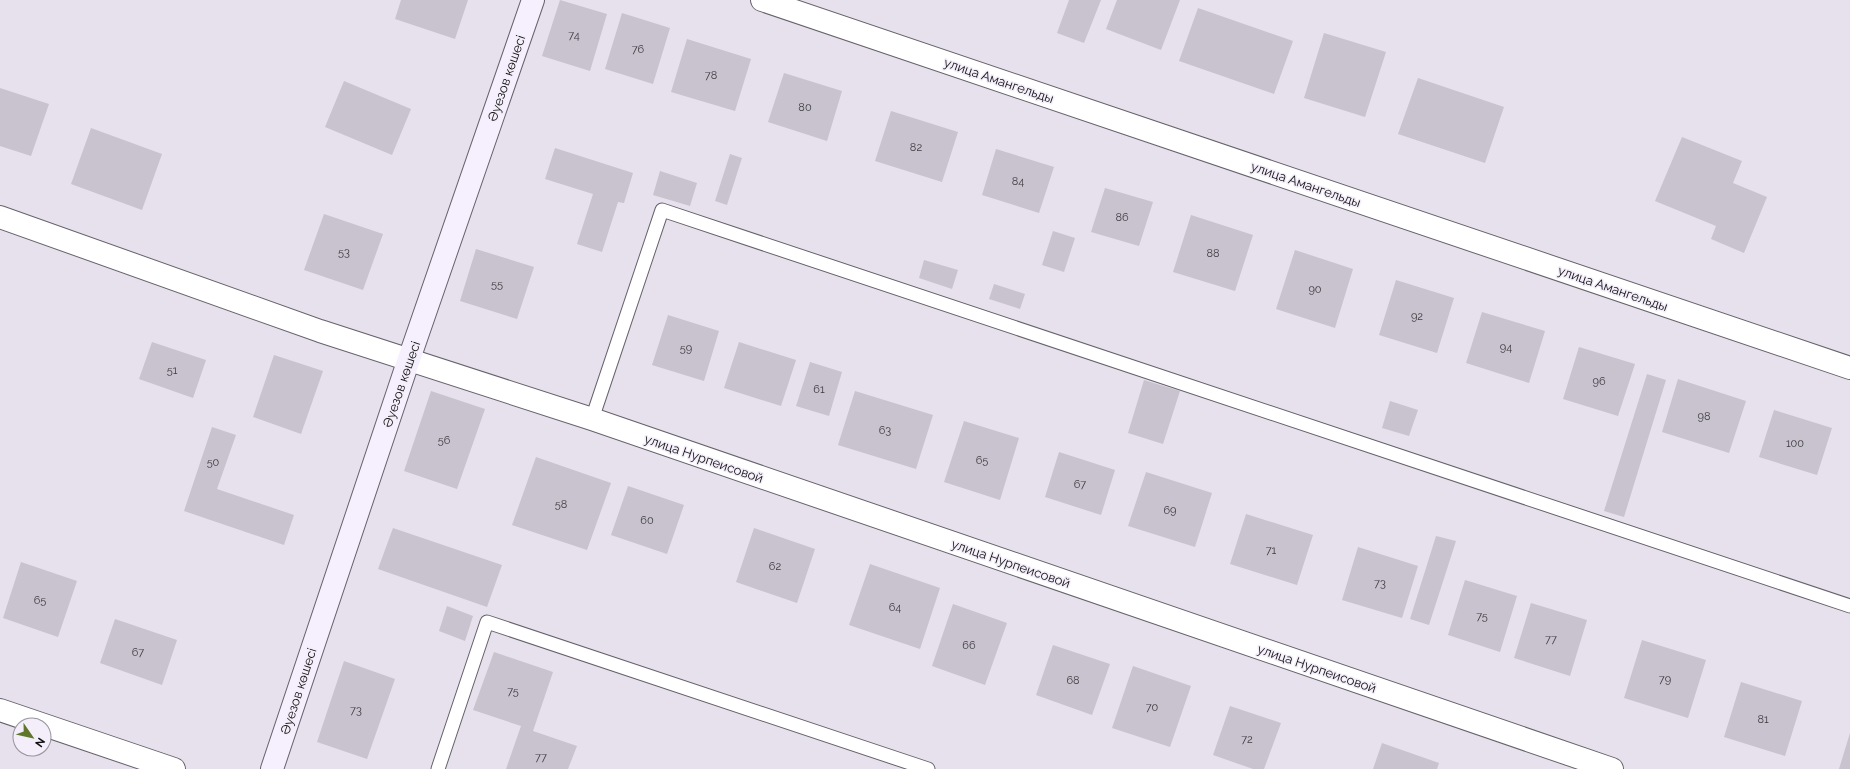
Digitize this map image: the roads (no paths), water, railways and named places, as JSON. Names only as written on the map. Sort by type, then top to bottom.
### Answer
[{"type":"main road","name":"Әуезов көшесі","points":[[272,769],[409,359],[533,0]]},
{"type":"street","name":"улица Амангельды","points":[[762,0],[1850,368]]},
{"type":"street","name":"улица Нурпеисовой","points":[[0,217],[320,331],[592,419],[1612,769]]},
{"type":"street","points":[[0,710],[174,769]]},
{"type":"lane","points":[[592,419],[662,210],[1850,606]]},
{"type":"lane","points":[[438,769],[487,622],[928,769]]}]
